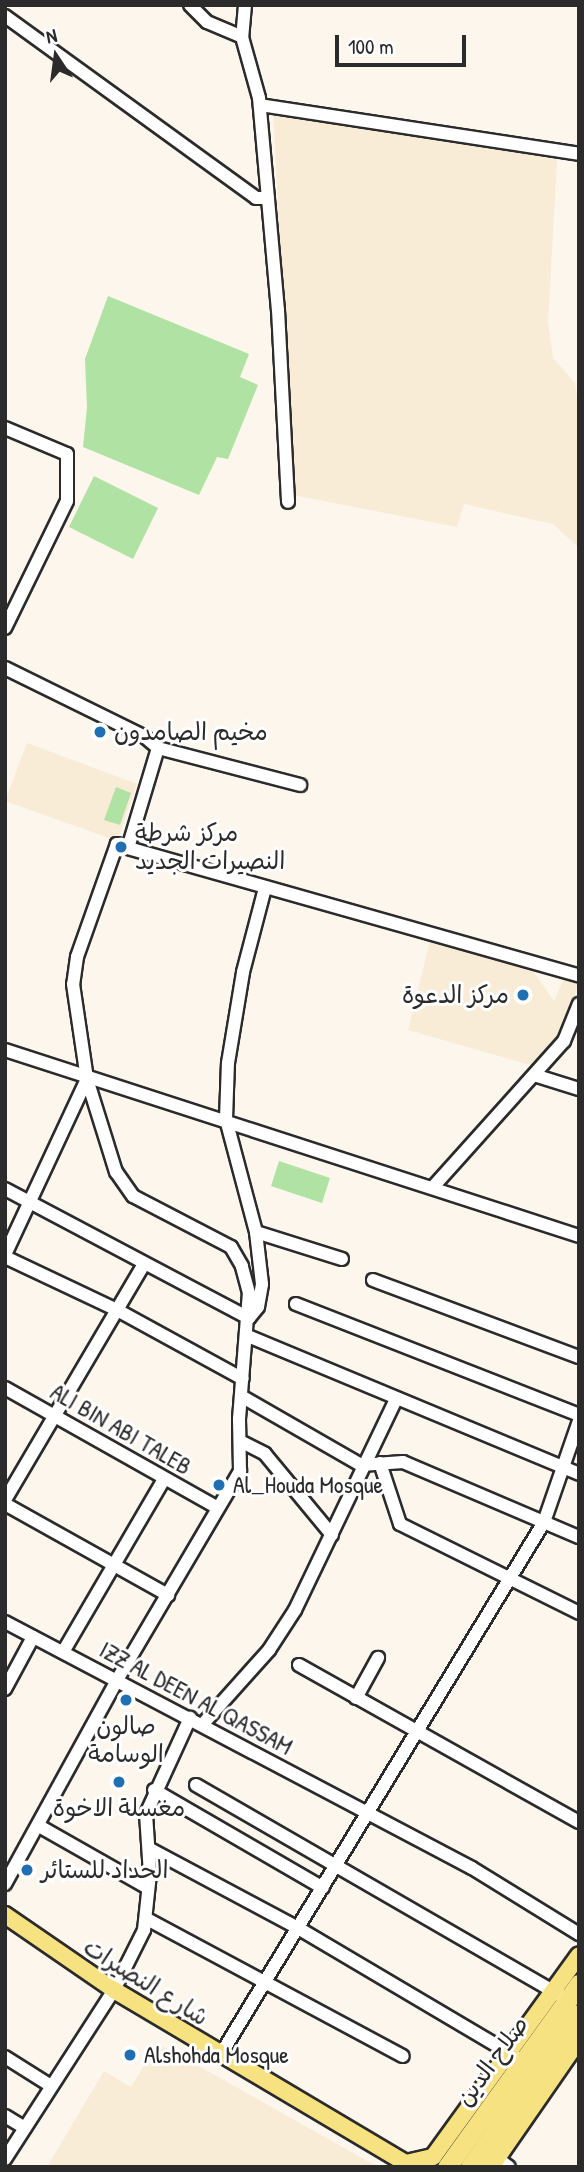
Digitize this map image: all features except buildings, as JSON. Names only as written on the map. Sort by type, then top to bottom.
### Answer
[{"type":"highway","name":"صلاح الدين","points":[[447,2167],[515,2057],[570,1997]]},
{"type":"highway","name":"صلاح الدين","points":[[470,2167],[495,2160],[570,1997]]},
{"type":"main road","name":"شارع النصيرات","points":[[5,1915],[112,1993],[221,2054],[398,2165]]},
{"type":"main road","name":"شارع النصيرات","points":[[5,1928],[398,2165]]},
{"type":"main road","points":[[570,1997],[579,1955]]},
{"type":"main road","points":[[495,2160],[579,2040]]},
{"type":"main road","points":[[398,2165],[433,2157],[515,2057]]},
{"type":"street","points":[[190,5],[207,22],[242,37]]},
{"type":"street","points":[[245,5],[242,37],[260,105],[288,502]]},
{"type":"street","points":[[5,16],[256,198],[268,198]]},
{"type":"street","points":[[260,105],[579,154]]},
{"type":"street","points":[[5,428],[67,454],[67,501],[5,628]]},
{"type":"street","points":[[5,668],[145,737],[158,748],[300,785]]},
{"type":"street","points":[[128,848],[158,748]]},
{"type":"street","points":[[5,1884],[117,1680],[216,1507],[224,1501],[240,1471],[241,1396],[249,1318],[246,1280],[231,1247],[132,1196],[116,1172],[87,1079],[73,984],[78,957],[117,844],[579,976]]},
{"type":"street","points":[[249,1318],[258,1307],[262,1284],[256,1232],[226,1119],[228,1063],[243,972],[265,888]]},
{"type":"street","points":[[433,1186],[575,1032],[579,1004]]},
{"type":"street","points":[[5,1050],[87,1079],[226,1119],[433,1186],[579,1236]]},
{"type":"street","points":[[534,1075],[579,1089]]},
{"type":"street","points":[[87,1079],[5,1256],[119,1311],[243,1379]]},
{"type":"street","points":[[5,1189],[249,1318]]},
{"type":"street","points":[[256,1232],[342,1259]]},
{"type":"street","points":[[144,1264],[119,1311],[5,1502],[168,1595]]},
{"type":"street","points":[[373,1280],[579,1357]]},
{"type":"street","points":[[296,1304],[579,1415]]},
{"type":"street","points":[[248,1336],[579,1474]]},
{"type":"street","name":"ALI BIN ABI TALEB","points":[[5,1388],[57,1414],[216,1507]]},
{"type":"street","points":[[241,1396],[361,1465],[403,1462],[579,1537]]},
{"type":"street","points":[[202,1725],[269,1650],[309,1586],[361,1465],[396,1399]]},
{"type":"street","points":[[221,2054],[544,1522],[565,1468],[579,1421]]},
{"type":"street","points":[[240,1441],[265,1454],[289,1478],[332,1535]]},
{"type":"street","points":[[380,1463],[400,1524],[579,1613]]},
{"type":"street","points":[[63,1652],[164,1479]]},
{"type":"street","name":"IZZ AL DEEN AL QASSAM","points":[[5,1622],[472,1868],[579,1934]]},
{"type":"street","points":[[5,1689],[33,1637]]},
{"type":"street","points":[[356,1698],[378,1658]]},
{"type":"street","points":[[299,1665],[579,1822]]},
{"type":"street","points":[[5,2159],[112,1993],[147,1919],[150,1849],[146,1814],[154,1790],[190,1718]]},
{"type":"street","points":[[196,1785],[570,1997]]},
{"type":"street","points":[[154,1790],[323,1888]]},
{"type":"street","points":[[39,1826],[148,1888]]},
{"type":"street","points":[[150,1849],[298,1928],[515,2057]]},
{"type":"street","points":[[147,1919],[403,2056]]},
{"type":"street","points":[[5,2057],[51,2086]]},
{"type":"street","points":[[5,2116],[25,2128]]},
{"type":"shaded area","points":[[273,108],[557,160],[548,322],[553,358],[575,383],[579,410],[579,548],[553,524],[464,504],[457,527],[293,495]]},
{"type":"shaded area","points":[[27,743],[137,784],[117,841],[5,801]]},
{"type":"shaded area","points":[[430,941],[530,967],[554,1001],[566,974],[579,977],[568,1027],[537,1067],[408,1030]]},
{"type":"shaded area","points":[[157,2044],[378,2167],[47,2167],[104,2071],[131,2087]]},
{"type":"green space","points":[[108,296],[249,354],[240,377],[258,385],[228,459],[217,457],[199,495],[83,447],[87,407],[85,359]]},
{"type":"green space","points":[[94,476],[158,508],[133,559],[69,527]]},
{"type":"green space","points":[[116,787],[131,793],[120,825],[104,820]]},
{"type":"green space","points":[[279,1161],[330,1178],[322,1203],[271,1186]]},
{"type":"place","name":"مخيم الصامدون","points":[[100,732]]},
{"type":"place","name":"مركز شرطة النصيرات الجديد","points":[[121,847]]},
{"type":"place","name":"مركز الدعوة","points":[[523,995]]},
{"type":"place","name":"Al_Houda Mosque","points":[[219,1485]]},
{"type":"place","name":"صالون الوسامة","points":[[126,1700]]},
{"type":"place","name":"مغسلة الاخوة","points":[[119,1782]]},
{"type":"place","name":"الحداد للستائر","points":[[27,1870]]},
{"type":"place","name":"Alshohda Mosque","points":[[130,2055]]}]
